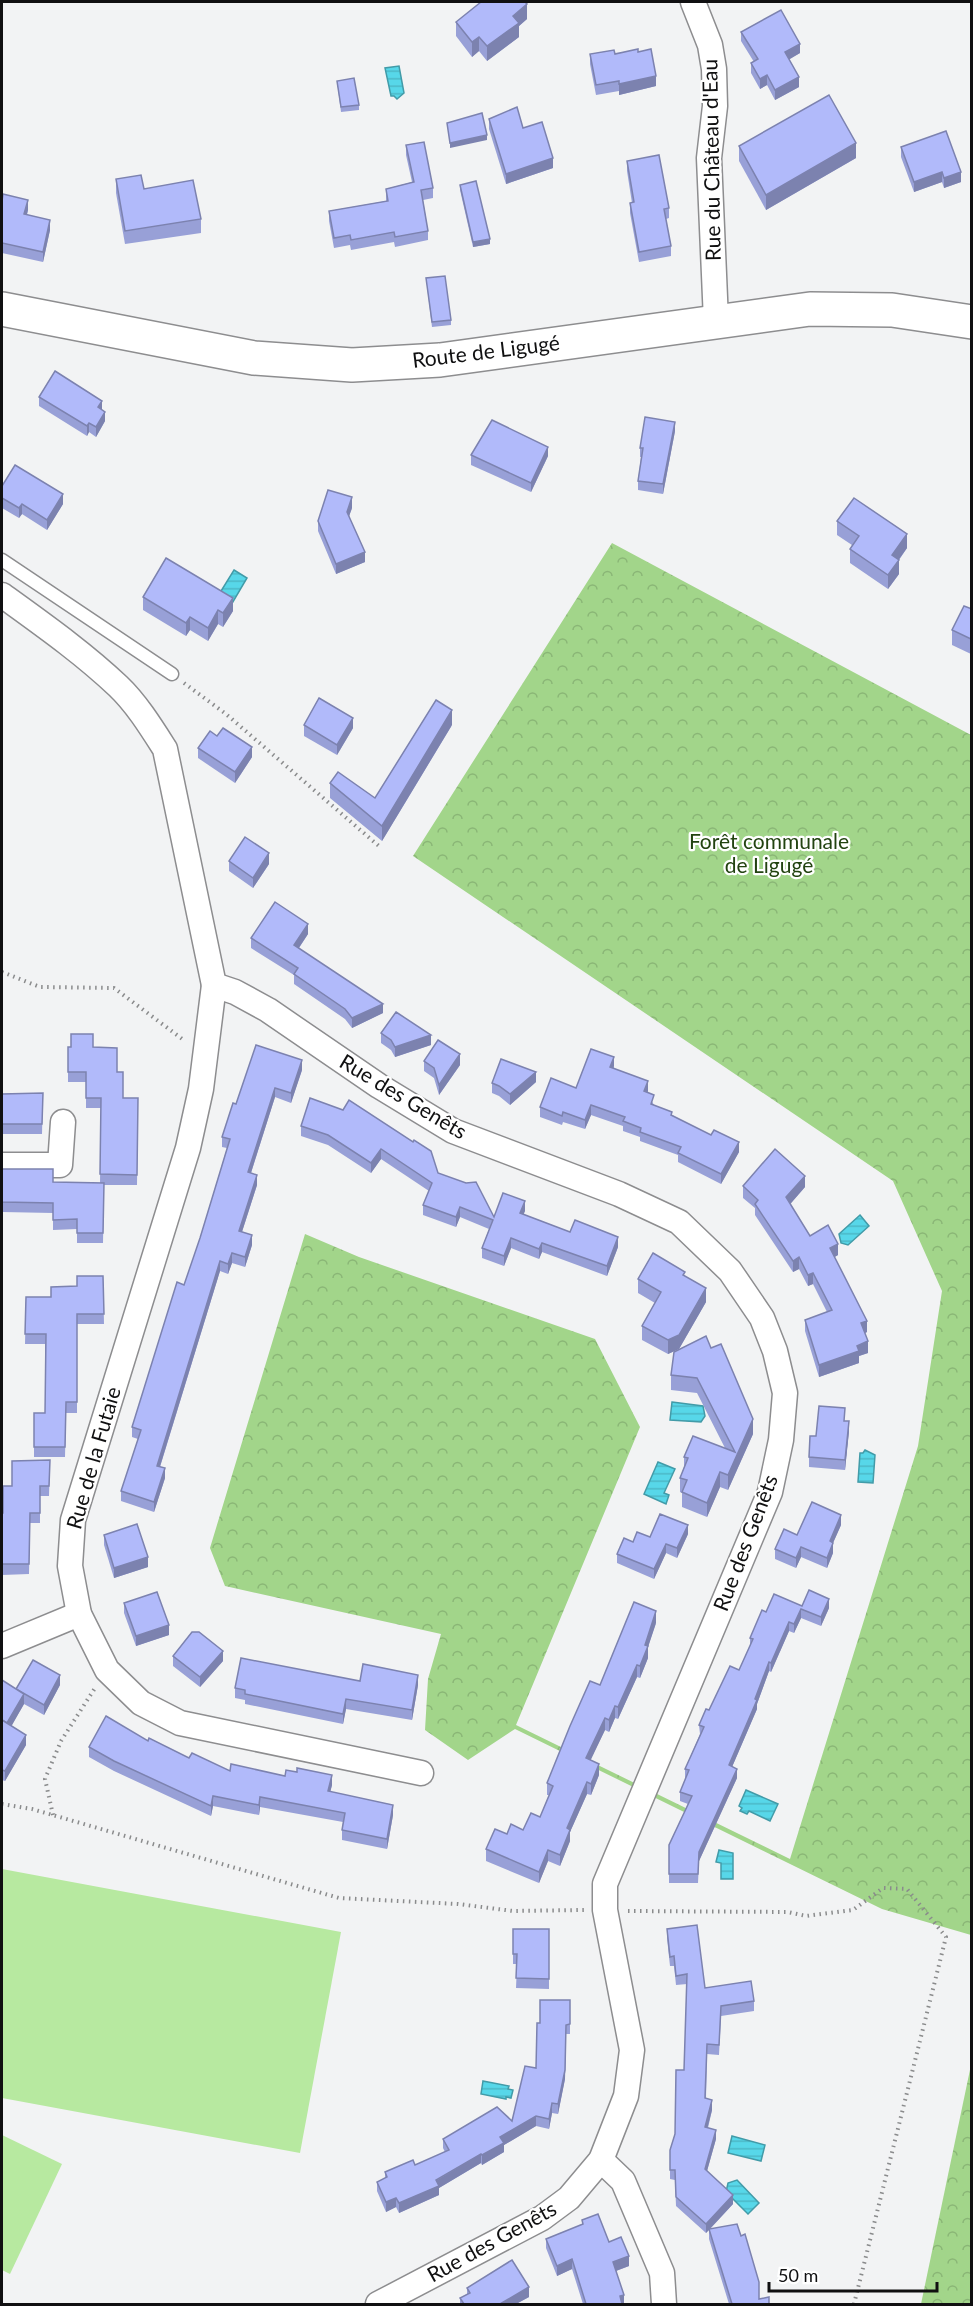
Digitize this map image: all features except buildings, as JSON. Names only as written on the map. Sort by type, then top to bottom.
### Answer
[{"type":"street","name":"Rue du Château d'Eau","points":[[693,2],[710,45],[714,69],[715,106],[709,158],[716,321]]},
{"type":"street","name":"Route de Ligugé","points":[[2,309],[254,358],[352,365],[440,360],[810,309],[892,310],[972,322]]},
{"type":"street","points":[[2,595],[62,638],[120,687],[165,749],[214,986]]},
{"type":"street","name":"Rue de la Futaie","points":[[214,986],[201,1089],[188,1148],[73,1520],[70,1566],[79,1614],[107,1670],[141,1703],[180,1722],[421,1773]]},
{"type":"street","name":"Rue des Genêts","points":[[214,986],[235,992],[268,1010],[379,1086],[453,1131],[619,1194],[678,1222],[730,1271],[762,1318],[775,1351],[785,1393],[781,1440],[770,1492],[605,1884],[605,1910],[632,2049],[626,2096],[601,2160],[569,2198],[542,2218],[413,2296],[378,2304]]},
{"type":"street","points":[[2,1165],[60,1165],[63,1122]]},
{"type":"street","points":[[2,1646],[79,1614]]},
{"type":"street","points":[[601,2160],[623,2181],[662,2273],[664,2304]]},
{"type":"lane","points":[[2,560],[172,674]]},
{"type":"path","points":[[172,674],[226,714],[380,847]]},
{"type":"path","points":[[2,972],[40,987],[114,988],[205,1056]]},
{"type":"path","points":[[53,1815],[45,1779],[61,1742],[107,1670]]},
{"type":"green space","name":"Forêt communale de Ligugé","points":[[612,543],[971,735],[971,1935],[882,1909],[515,1729],[468,1760],[425,1730],[428,1679],[441,1634],[225,1586],[210,1548],[305,1234],[359,1257],[595,1339],[640,1427],[516,1725],[790,1859],[918,1446],[942,1291],[893,1181],[413,856]]},
{"type":"green space","points":[[2,1869],[341,1932],[300,2153],[2,2098]]},
{"type":"green space","points":[[971,2065],[971,2304],[921,2304]]},
{"type":"green space","points":[[2,2135],[62,2164],[10,2274],[2,2270]]},
{"type":"water","points":[[399,66],[404,93],[397,99],[391,96],[385,68]]},
{"type":"water","points":[[234,570],[247,578],[227,612],[213,604]]},
{"type":"water","points":[[860,1215],[869,1226],[848,1245],[841,1243],[839,1234]]},
{"type":"water","points":[[672,1402],[703,1406],[705,1416],[701,1422],[670,1420]]},
{"type":"water","points":[[865,1450],[875,1455],[873,1483],[858,1482],[860,1453]]},
{"type":"water","points":[[658,1462],[675,1469],[664,1493],[669,1495],[666,1504],[644,1494]]},
{"type":"water","points":[[746,1790],[778,1804],[770,1821],[749,1811],[747,1814],[740,1811],[742,1808],[739,1806]]},
{"type":"water","points":[[719,1850],[733,1853],[733,1879],[721,1879],[721,1863],[716,1862]]},
{"type":"water","points":[[483,2081],[509,2086],[508,2089],[513,2090],[511,2098],[481,2094]]},
{"type":"water","points":[[732,2136],[765,2145],[761,2161],[728,2153]]},
{"type":"water","points":[[737,2180],[759,2203],[748,2214],[726,2192],[728,2183]]}]
